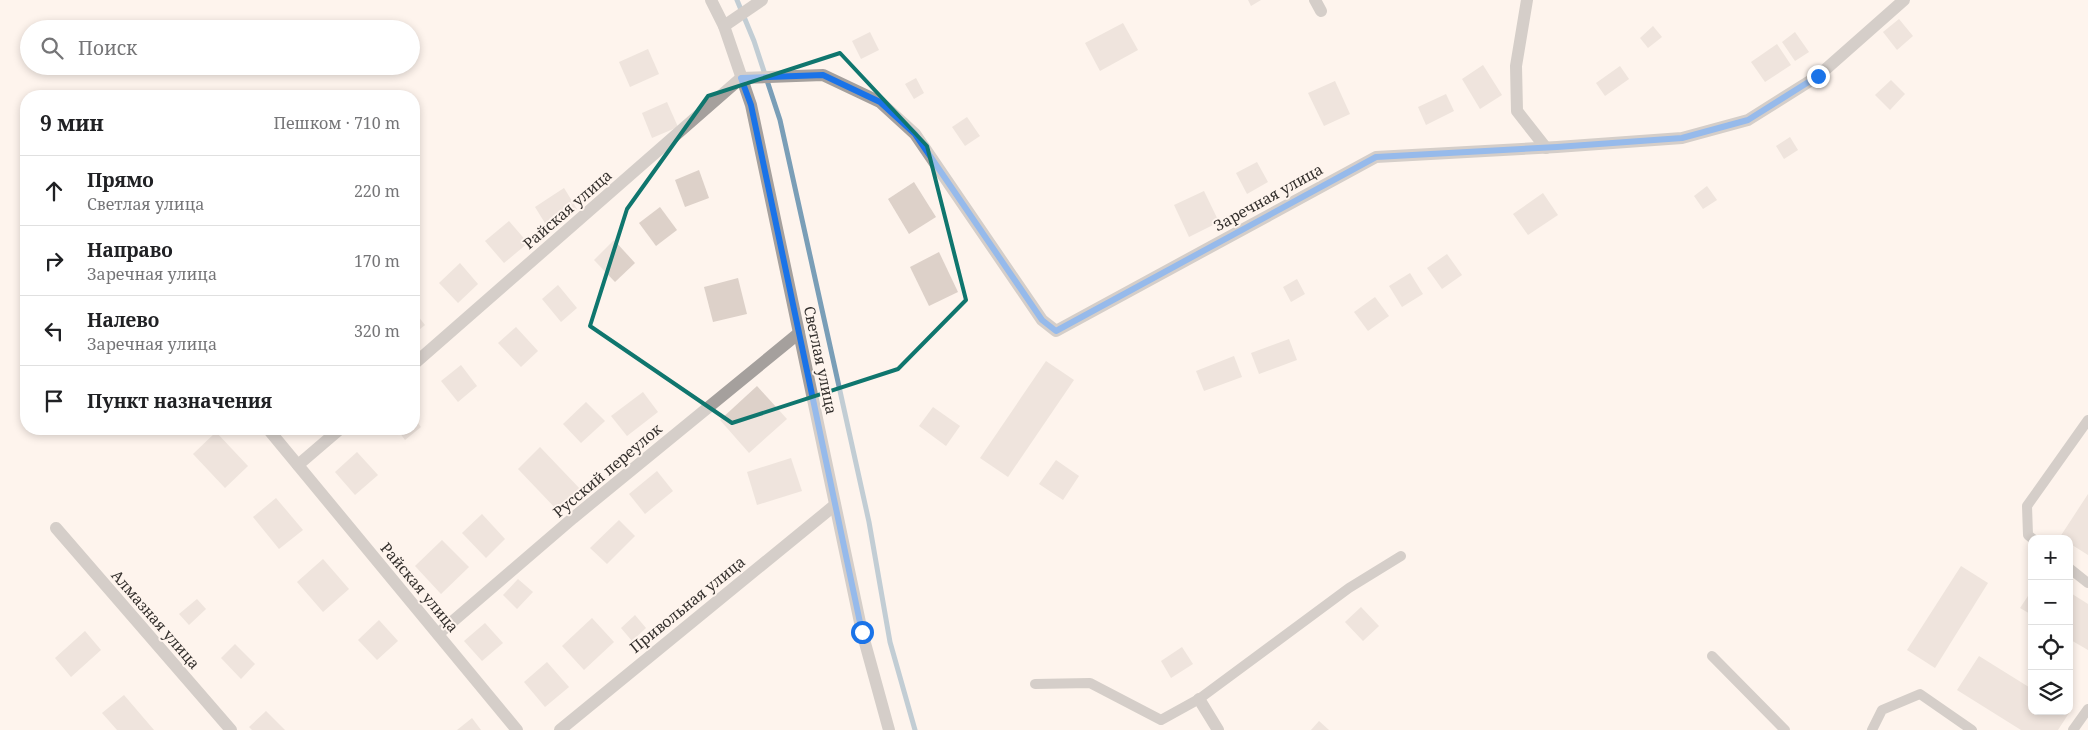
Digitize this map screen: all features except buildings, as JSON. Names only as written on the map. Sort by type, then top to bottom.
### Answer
[{"type":"street","name":"Светлая улица","points":[[712,0],[724,26],[751,105],[862,632],[889,730]]},
{"type":"street","points":[[724,26],[762,0]]},
{"type":"street","points":[[1527,0],[1516,66],[1517,111],[1546,148]]},
{"type":"street","name":"Заречная улица","points":[[741,78],[823,75],[880,102],[915,134],[1042,320],[1056,331],[1376,157],[1546,148],[1682,138],[1748,120],[1818,76],[1904,0]]},
{"type":"street","name":"Райская улица","points":[[420,359],[741,78]]},
{"type":"street","name":"Русский переулок","points":[[438,634],[573,518],[799,333]]},
{"type":"street","name":"Райская улица","points":[[273,435],[517,730]]},
{"type":"street","points":[[298,465],[333,435]]},
{"type":"street","name":"Привольная улица","points":[[560,730],[836,505]]},
{"type":"street","name":"Алмазная улица","points":[[56,528],[231,730]]},
{"type":"street","points":[[1199,699],[1218,730]]},
{"type":"lane","points":[[2028,535],[2027,506],[2088,420]]},
{"type":"lane","points":[[1035,684],[1090,683],[1161,720],[1199,699],[1349,588],[1401,556]]},
{"type":"lane","points":[[2073,571],[2088,583]]},
{"type":"lane","points":[[1712,656],[1785,730]]},
{"type":"lane","points":[[1872,730],[1882,710],[1920,694],[1972,730]]},
{"type":"lane","points":[[2073,730],[2088,709]]},
{"type":"highlighted area","points":[[840,53],[927,146],[966,300],[898,369],[732,423],[590,326],[627,209],[708,96]]},
{"type":"waterway","points":[[737,0],[754,41],[780,120],[869,522],[890,642],[915,730]]},
{"type":"route","points":[[862,632],[751,105],[741,78],[823,75],[880,102],[915,134],[1042,320],[1056,331],[1376,157],[1682,138],[1748,120],[1818,76]]}]
